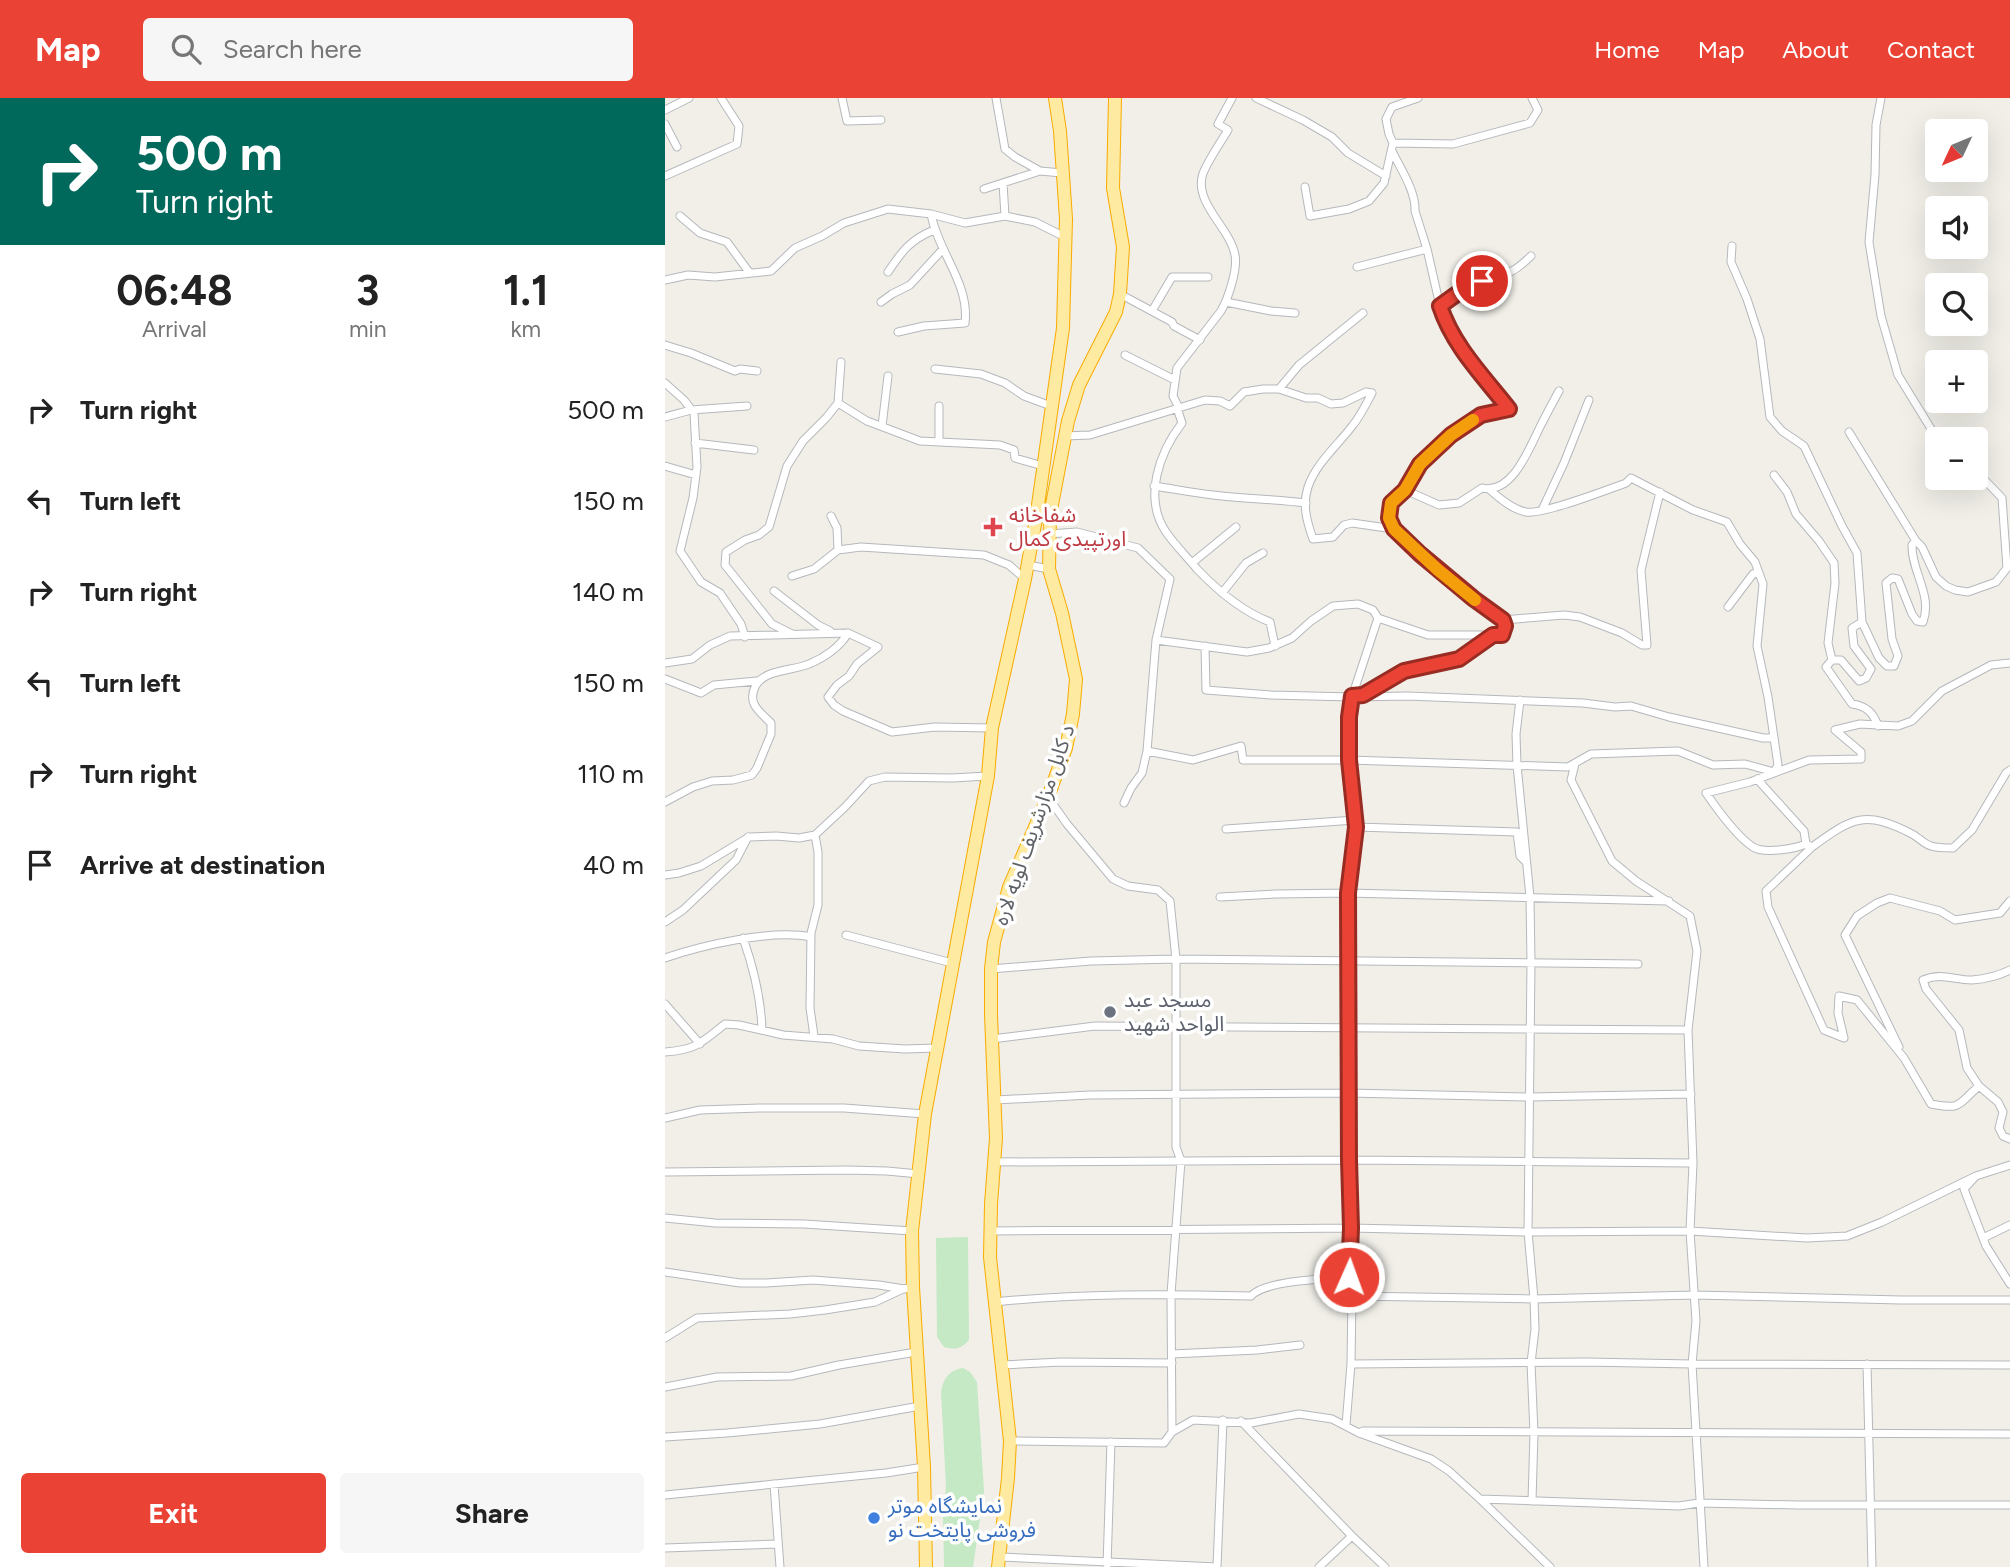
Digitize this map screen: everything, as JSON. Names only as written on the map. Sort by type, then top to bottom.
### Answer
[{"type":"highway","name":"د کابل مزارشریف لویه لاره","points":[[926,1567],[924,1467],[916,1352],[908,1288],[912,1231],[925,1114],[988,776],[992,728],[1028,565],[1063,328],[1066,237],[1060,131],[1055,98]]},
{"type":"highway","name":"د کابل مزارشریف لویه لاره","points":[[999,1562],[1010,1441],[990,1257],[996,1100],[991,969],[994,942],[1009,887],[1048,797],[1066,748],[1073,714],[1076,679],[1062,613],[1049,569],[1050,515],[1065,436],[1079,385],[1116,312],[1120,294],[1123,247],[1113,188],[1115,98]]},
{"type":"street","points":[[665,110],[689,98]]},
{"type":"street","points":[[665,176],[737,144],[739,125],[721,98]]},
{"type":"street","points":[[842,98],[847,121],[881,120]]},
{"type":"street","points":[[996,98],[1005,149],[1040,171]]},
{"type":"street","points":[[1232,98],[1218,124],[1228,130],[1202,177],[1204,201],[1226,232],[1236,257],[1226,302],[1177,368],[1173,396],[1182,423],[1170,438],[1160,466],[1154,486],[1155,506],[1166,532],[1192,563],[1222,593],[1257,617],[1270,622],[1275,646]]},
{"type":"street","points":[[1256,98],[1332,137],[1348,153],[1385,176]]},
{"type":"street","points":[[1156,640],[1247,652],[1275,646],[1292,638],[1333,606],[1358,604],[1373,610],[1378,618],[1428,635],[1502,635],[1505,626],[1503,620],[1438,570],[1394,529],[1389,518],[1391,503],[1405,490],[1420,464],[1451,435],[1481,415],[1509,409],[1496,396],[1447,327],[1415,205],[1389,134],[1387,118],[1392,107],[1419,98]]},
{"type":"street","points":[[1393,147],[1453,144],[1530,123],[1538,110],[1532,98]]},
{"type":"street","points":[[1881,98],[1876,125],[1869,242],[1881,316],[1898,375],[1930,427]]},
{"type":"street","points":[[665,124],[677,147]]},
{"type":"street","points":[[1304,187],[1310,216],[1349,209],[1369,201],[1384,183],[1393,147]]},
{"type":"street","points":[[984,189],[1040,171],[1062,173]]},
{"type":"street","points":[[1003,183],[1005,216]]},
{"type":"street","points":[[665,280],[688,275],[715,277],[771,271],[795,248],[843,223],[888,209],[931,214],[965,223],[1005,216],[1035,222],[1066,237]]},
{"type":"street","points":[[898,332],[924,326],[965,323],[965,298],[934,230],[931,214]]},
{"type":"street","points":[[680,216],[701,233],[727,242],[749,272]]},
{"type":"street","points":[[888,272],[904,248],[918,236],[934,230]]},
{"type":"street","points":[[1732,246],[1731,262],[1760,339],[1770,416],[1782,431],[1804,446],[1857,553],[1863,622],[1879,658],[1887,666],[1894,666],[1898,656],[1892,639],[1886,583],[1892,578],[1898,579],[1917,621],[1923,622],[1926,613],[1923,588],[1912,553],[1912,544],[1916,541]]},
{"type":"street","points":[[881,302],[910,285],[943,249]]},
{"type":"street","points":[[1357,267],[1427,249]]},
{"type":"street","points":[[1440,306],[1465,288],[1519,268],[1531,256]]},
{"type":"street","points":[[1152,311],[1172,277],[1209,277]]},
{"type":"street","points":[[1120,294],[1173,322],[1174,326],[1200,340]]},
{"type":"street","points":[[1226,302],[1295,313]]},
{"type":"street","points":[[1279,389],[1299,365],[1363,313]]},
{"type":"street","points":[[665,345],[734,371],[757,371]]},
{"type":"street","points":[[1125,355],[1175,380]]},
{"type":"street","points":[[793,634],[772,624],[725,565],[726,552],[769,527],[787,466],[803,441],[838,403],[841,362]]},
{"type":"street","points":[[935,369],[981,374],[1051,407]]},
{"type":"street","points":[[882,426],[888,376]]},
{"type":"street","points":[[665,383],[694,413],[696,475],[680,551],[701,582],[720,593],[741,624],[745,637]]},
{"type":"street","points":[[1065,436],[1090,435],[1205,400],[1220,401],[1230,406],[1244,392],[1263,389],[1279,389],[1306,398],[1318,398],[1331,404],[1343,403],[1366,392],[1372,393],[1363,412],[1318,467],[1308,486],[1305,503],[1307,521],[1313,540],[1333,537],[1344,526],[1352,523],[1394,529]]},
{"type":"street","points":[[1489,489],[1507,482],[1521,466],[1559,391]]},
{"type":"street","points":[[1542,510],[1565,463],[1590,400]]},
{"type":"street","points":[[838,403],[867,421],[920,441],[1000,445],[1014,450],[1015,457],[1043,466]]},
{"type":"street","points":[[665,417],[691,410],[747,406]]},
{"type":"street","points":[[939,406],[939,442]]},
{"type":"street","points":[[1849,432],[1922,547],[1936,577],[1946,586],[1968,592],[1996,582],[2007,568],[2002,498],[1988,483]]},
{"type":"street","points":[[695,443],[754,450]]},
{"type":"street","points":[[665,466],[696,475]]},
{"type":"street","points":[[1774,475],[1787,492],[1796,514],[1834,563],[1835,583],[1828,643],[1832,660]]},
{"type":"street","points":[[1405,490],[1439,505],[1459,503],[1482,488],[1489,489],[1515,508],[1529,513],[1626,483],[1631,478],[1693,510],[1727,522],[1755,562],[1763,584],[1757,646],[1778,765],[1774,772]]},
{"type":"street","points":[[1154,486],[1212,495],[1305,503]]},
{"type":"street","points":[[1503,620],[1564,615],[1580,617],[1647,645],[1640,570],[1660,492]]},
{"type":"street","points":[[831,516],[837,528],[838,550]]},
{"type":"street","points":[[1192,563],[1236,527]]},
{"type":"street","points":[[1049,534],[1077,532],[1138,548],[1170,579],[1156,640],[1147,751],[1142,773],[1124,803]]},
{"type":"street","points":[[792,576],[814,569],[838,550],[862,547],[984,555],[1009,565],[1025,579]]},
{"type":"street","points":[[1222,593],[1246,563],[1263,553]]},
{"type":"street","points":[[1028,565],[1049,569]]},
{"type":"street","points":[[1728,607],[1753,574],[1758,573]]},
{"type":"street","points":[[774,591],[818,625],[834,633]]},
{"type":"street","points":[[1346,1425],[1352,1364],[1352,1296],[1349,1277],[1351,1228],[1348,893],[1356,823],[1349,760],[1349,717],[1352,696],[1378,618]]},
{"type":"street","points":[[1863,622],[1852,628],[1854,646],[1871,669],[1866,678],[1859,681],[1841,660],[1832,660],[1826,667],[1852,704],[1864,706],[1875,717],[1878,726]]},
{"type":"street","points":[[665,663],[692,659],[710,645],[730,636],[848,633],[878,647],[837,685],[828,697],[834,705],[892,732],[935,727],[992,728]]},
{"type":"street","points":[[665,679],[701,692],[714,685],[757,681],[773,673],[809,664],[827,654],[848,633]]},
{"type":"street","points":[[1363,695],[1404,671],[1459,659],[1493,635]]},
{"type":"street","points":[[1205,646],[1206,690],[1631,706],[1709,726],[1774,738]]},
{"type":"street","points":[[1809,846],[1782,851],[1755,849],[1729,824],[1706,793],[1757,779],[1809,760],[1861,760],[1861,752],[1835,730],[1860,724],[1898,726],[1912,721],[1942,691],[1991,665],[2010,663]]},
{"type":"street","points":[[665,802],[693,787],[712,781],[733,780],[752,775],[771,734],[771,723],[753,705],[751,695],[757,681]]},
{"type":"street","points":[[1520,700],[1516,734],[1517,765],[1529,897],[1531,963],[1528,1232],[1535,1329],[1531,1363],[1534,1433],[1532,1502]]},
{"type":"street","points":[[1147,751],[1193,760],[1241,746],[1243,760],[1349,760],[1568,767],[1591,754],[1678,751],[1713,765],[1745,764],[1774,772]]},
{"type":"street","points":[[1575,764],[1571,780],[1612,861],[1636,881],[1690,916],[1694,931],[1697,951],[1688,1030],[1693,1163],[1690,1231],[1696,1321],[1692,1364],[1703,1567]]},
{"type":"street","points":[[1904,1058],[1857,1000],[1839,996],[1837,1013],[1844,1038],[1824,1030],[1768,907],[1766,891],[1809,846],[1855,821],[1870,818],[1895,825],[1931,846],[1953,848],[1972,830],[2010,770]]},
{"type":"street","points":[[665,875],[701,866],[749,836],[799,838],[814,835],[869,781],[885,777],[988,776]]},
{"type":"street","points":[[1757,779],[1804,831],[1809,846]]},
{"type":"street","points":[[1048,797],[1113,879],[1128,886],[1158,890],[1170,901],[1176,959],[1176,1147],[1181,1161],[1171,1294],[1172,1432]]},
{"type":"street","points":[[1226,829],[1356,823],[1517,832],[1520,856],[1526,861]]},
{"type":"street","points":[[814,835],[818,852],[818,905],[811,937],[810,1008],[814,1036]]},
{"type":"street","points":[[665,922],[690,904],[736,860],[749,836]]},
{"type":"street","points":[[1220,897],[1348,893],[1669,901]]},
{"type":"street","points":[[1979,1086],[1960,1106],[1931,1104],[1904,1058],[1845,935],[1857,916],[1890,898],[1940,911],[1955,920],[2000,914],[2010,901]]},
{"type":"street","points":[[665,958],[744,938],[787,935],[811,937]]},
{"type":"street","points":[[846,935],[952,963]]},
{"type":"street","points":[[744,938],[755,972],[762,1030]]},
{"type":"street","points":[[991,969],[1091,961],[1176,959],[1638,964]]},
{"type":"street","points":[[2010,970],[1997,976],[1971,980],[1934,975],[1923,979],[1933,998],[1959,1030],[1967,1068],[1979,1086],[1998,1102],[2003,1112],[1999,1128],[2003,1136],[2010,1139]]},
{"type":"street","points":[[665,1004],[700,1044]]},
{"type":"street","points":[[665,1052],[694,1048],[725,1024],[783,1035],[834,1039],[859,1046],[937,1048]]},
{"type":"street","points":[[992,1039],[1095,1026],[1688,1030]]},
{"type":"street","points":[[996,1100],[1177,1094],[1349,1093],[1529,1097],[1691,1094]]},
{"type":"street","points":[[665,1118],[699,1110],[760,1108],[844,1108],[925,1114]]},
{"type":"street","points":[[995,1162],[1349,1160],[1693,1163]]},
{"type":"street","points":[[991,1231],[1351,1228],[1528,1232],[1690,1231],[1807,1238],[1847,1236],[1976,1176],[2010,1165]]},
{"type":"street","points":[[665,1172],[847,1170],[919,1174]]},
{"type":"street","points":[[1976,1176],[1964,1189],[1983,1238],[2010,1284]]},
{"type":"street","points":[[665,1218],[715,1223],[804,1224],[912,1231]]},
{"type":"street","points":[[1983,1238],[2010,1225]]},
{"type":"street","points":[[665,1272],[740,1283],[813,1280],[908,1288]]},
{"type":"street","points":[[995,1302],[1171,1294],[1251,1296],[1257,1290],[1292,1282],[1349,1277]]},
{"type":"street","points":[[665,1338],[697,1318],[825,1310],[875,1302],[908,1288]]},
{"type":"street","points":[[1352,1296],[1534,1299],[1695,1295],[2010,1300]]},
{"type":"street","points":[[1172,1354],[1300,1345]]},
{"type":"street","points":[[665,1387],[717,1377],[791,1376],[916,1352]]},
{"type":"street","points":[[1001,1365],[1061,1362],[1172,1363]]},
{"type":"street","points":[[1352,1364],[2010,1365]]},
{"type":"street","points":[[1867,1364],[1872,1567]]},
{"type":"street","points":[[665,1437],[820,1424],[920,1406]]},
{"type":"street","points":[[1010,1441],[1164,1443],[1172,1432],[1193,1420],[1251,1423],[1299,1413],[1332,1419],[1359,1433],[1431,1459],[1449,1471],[1550,1567]]},
{"type":"street","points":[[999,1562],[1217,1567],[1223,1420]]},
{"type":"street","points":[[1241,1421],[1385,1567]]},
{"type":"street","points":[[1359,1433],[2010,1434]]},
{"type":"street","points":[[1107,1565],[1111,1441]]},
{"type":"street","points":[[665,1495],[924,1467]]},
{"type":"street","points":[[774,1484],[780,1567]]},
{"type":"street","points":[[1480,1499],[1679,1506],[1699,1503],[2010,1505]]},
{"type":"street","points":[[1319,1567],[1352,1536]]},
{"type":"street","points":[[665,1548],[778,1544]]},
{"type":"green space","points":[[968,1237],[969,1340],[961,1347],[948,1348],[944,1347],[937,1337],[936,1238]]},
{"type":"green space","points":[[963,1368],[970,1372],[977,1382],[984,1491],[973,1567],[944,1567],[943,1516],[946,1486],[941,1392],[947,1376]]},
{"type":"slow traffic","points":[[1473,420],[1451,435],[1420,464],[1405,490],[1391,503],[1389,518],[1394,529],[1420,554],[1475,600]]},
{"type":"place","name":"شفاخانه اورتپیدی کمال","points":[[993,527]]},
{"type":"place","name":"مسجد عبد الواحد شهید","points":[[1110,1012]]},
{"type":"place","name":"نمایشگاه موتر فروشی پایتخت نو","points":[[874,1518]]},
{"type":"route","points":[[1349,1277],[1351,1228],[1348,893],[1356,827],[1349,760],[1349,717],[1352,696],[1363,695],[1404,671],[1459,659],[1493,635],[1502,635],[1505,626],[1503,620],[1420,554],[1394,529],[1389,518],[1391,503],[1405,490],[1420,464],[1451,435],[1481,415],[1509,409],[1496,396],[1447,327],[1440,306],[1465,288],[1482,281]]}]
